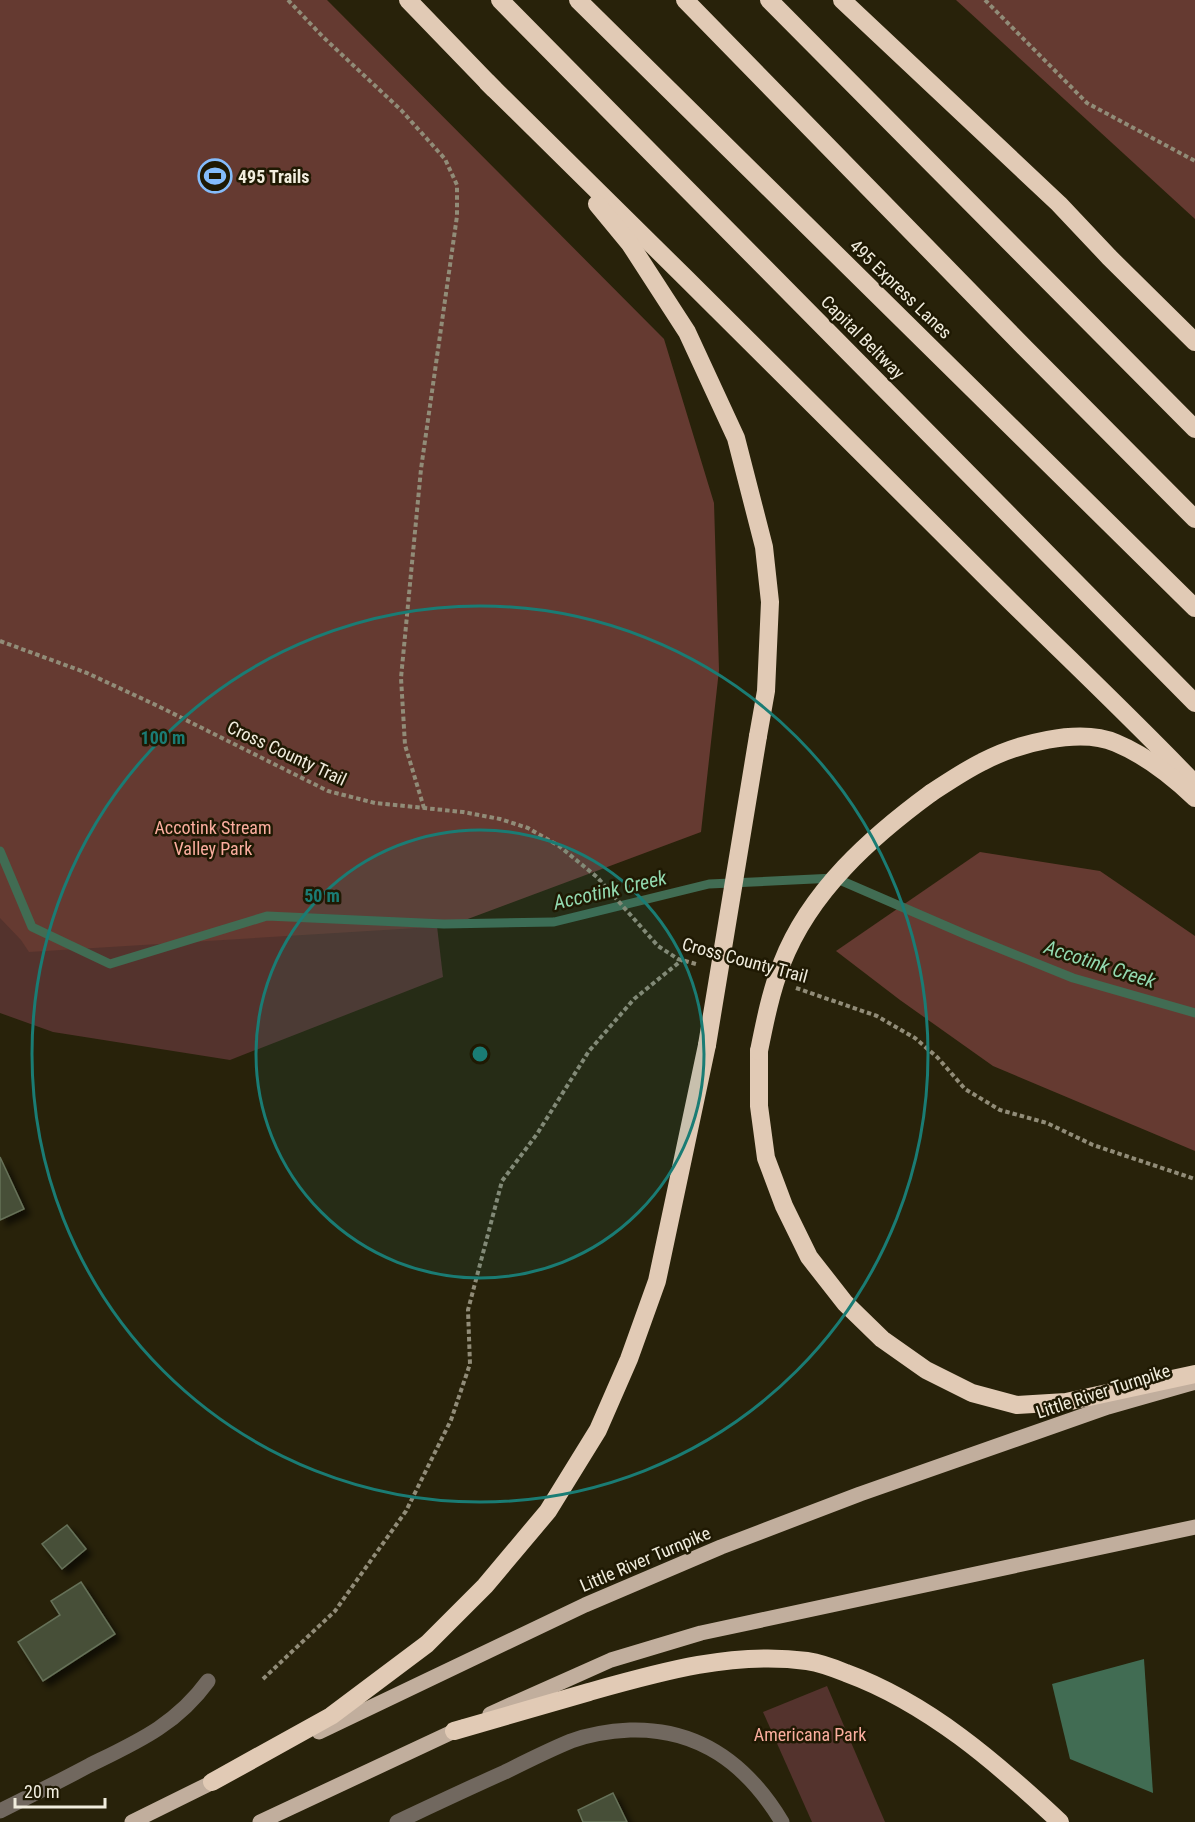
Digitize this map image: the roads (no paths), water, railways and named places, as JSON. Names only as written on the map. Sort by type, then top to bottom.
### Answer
[{"type":"highway","points":[[212,1782],[331,1716],[427,1644],[485,1586],[548,1511],[598,1430],[629,1359],[657,1281],[707,1045],[766,691],[771,602],[764,547],[736,438],[687,332],[630,244],[568,169],[408,0]]},
{"type":"highway","name":"Capital Beltway","points":[[500,0],[1195,703]]},
{"type":"highway","name":"495 Express Lanes","points":[[578,0],[1195,608]]},
{"type":"highway","points":[[685,0],[1195,519]]},
{"type":"highway","points":[[769,0],[1195,429]]},
{"type":"highway","points":[[842,0],[1059,204],[1195,342]]},
{"type":"highway","points":[[487,82],[1195,784]]},
{"type":"highway","points":[[1109,257],[1195,328]]},
{"type":"highway","points":[[1195,798],[1148,760],[1114,742],[1075,736],[1029,744],[982,761],[892,821],[864,847],[809,911],[782,962],[767,1011],[759,1051],[759,1106],[766,1158],[784,1206],[809,1257],[845,1303],[882,1340],[926,1370],[972,1393],[1017,1405],[1066,1402],[1195,1374]]},
{"type":"highway","points":[[454,1731],[651,1674],[708,1663],[759,1658],[809,1661],[876,1684],[921,1710],[966,1741],[1024,1788],[1060,1822]]},
{"type":"main road","name":"Little River Turnpike","points":[[132,1822],[585,1605],[722,1547],[860,1494],[1108,1407],[1195,1382]]},
{"type":"main road","points":[[260,1822],[601,1664],[656,1646],[781,1615],[1195,1527]]},
{"type":"street","points":[[0,1811],[152,1734],[180,1714],[208,1681]]},
{"type":"street","points":[[397,1822],[573,1740],[609,1731],[651,1730],[686,1736],[710,1747],[742,1770],[770,1802],[782,1822]]},
{"type":"waterway","name":"Accotink Creek","points":[[0,851],[32,927],[110,964],[267,916],[444,924],[554,922],[709,884],[835,878],[1073,978],[1195,1013]]},
{"type":"place","name":"495 Trails","points":[[215,176]]},
{"type":"park label","name":"Accotink Stream Valley Park","points":[[213,837]]},
{"type":"park label","name":"Americana Park","points":[[810,1734]]}]
